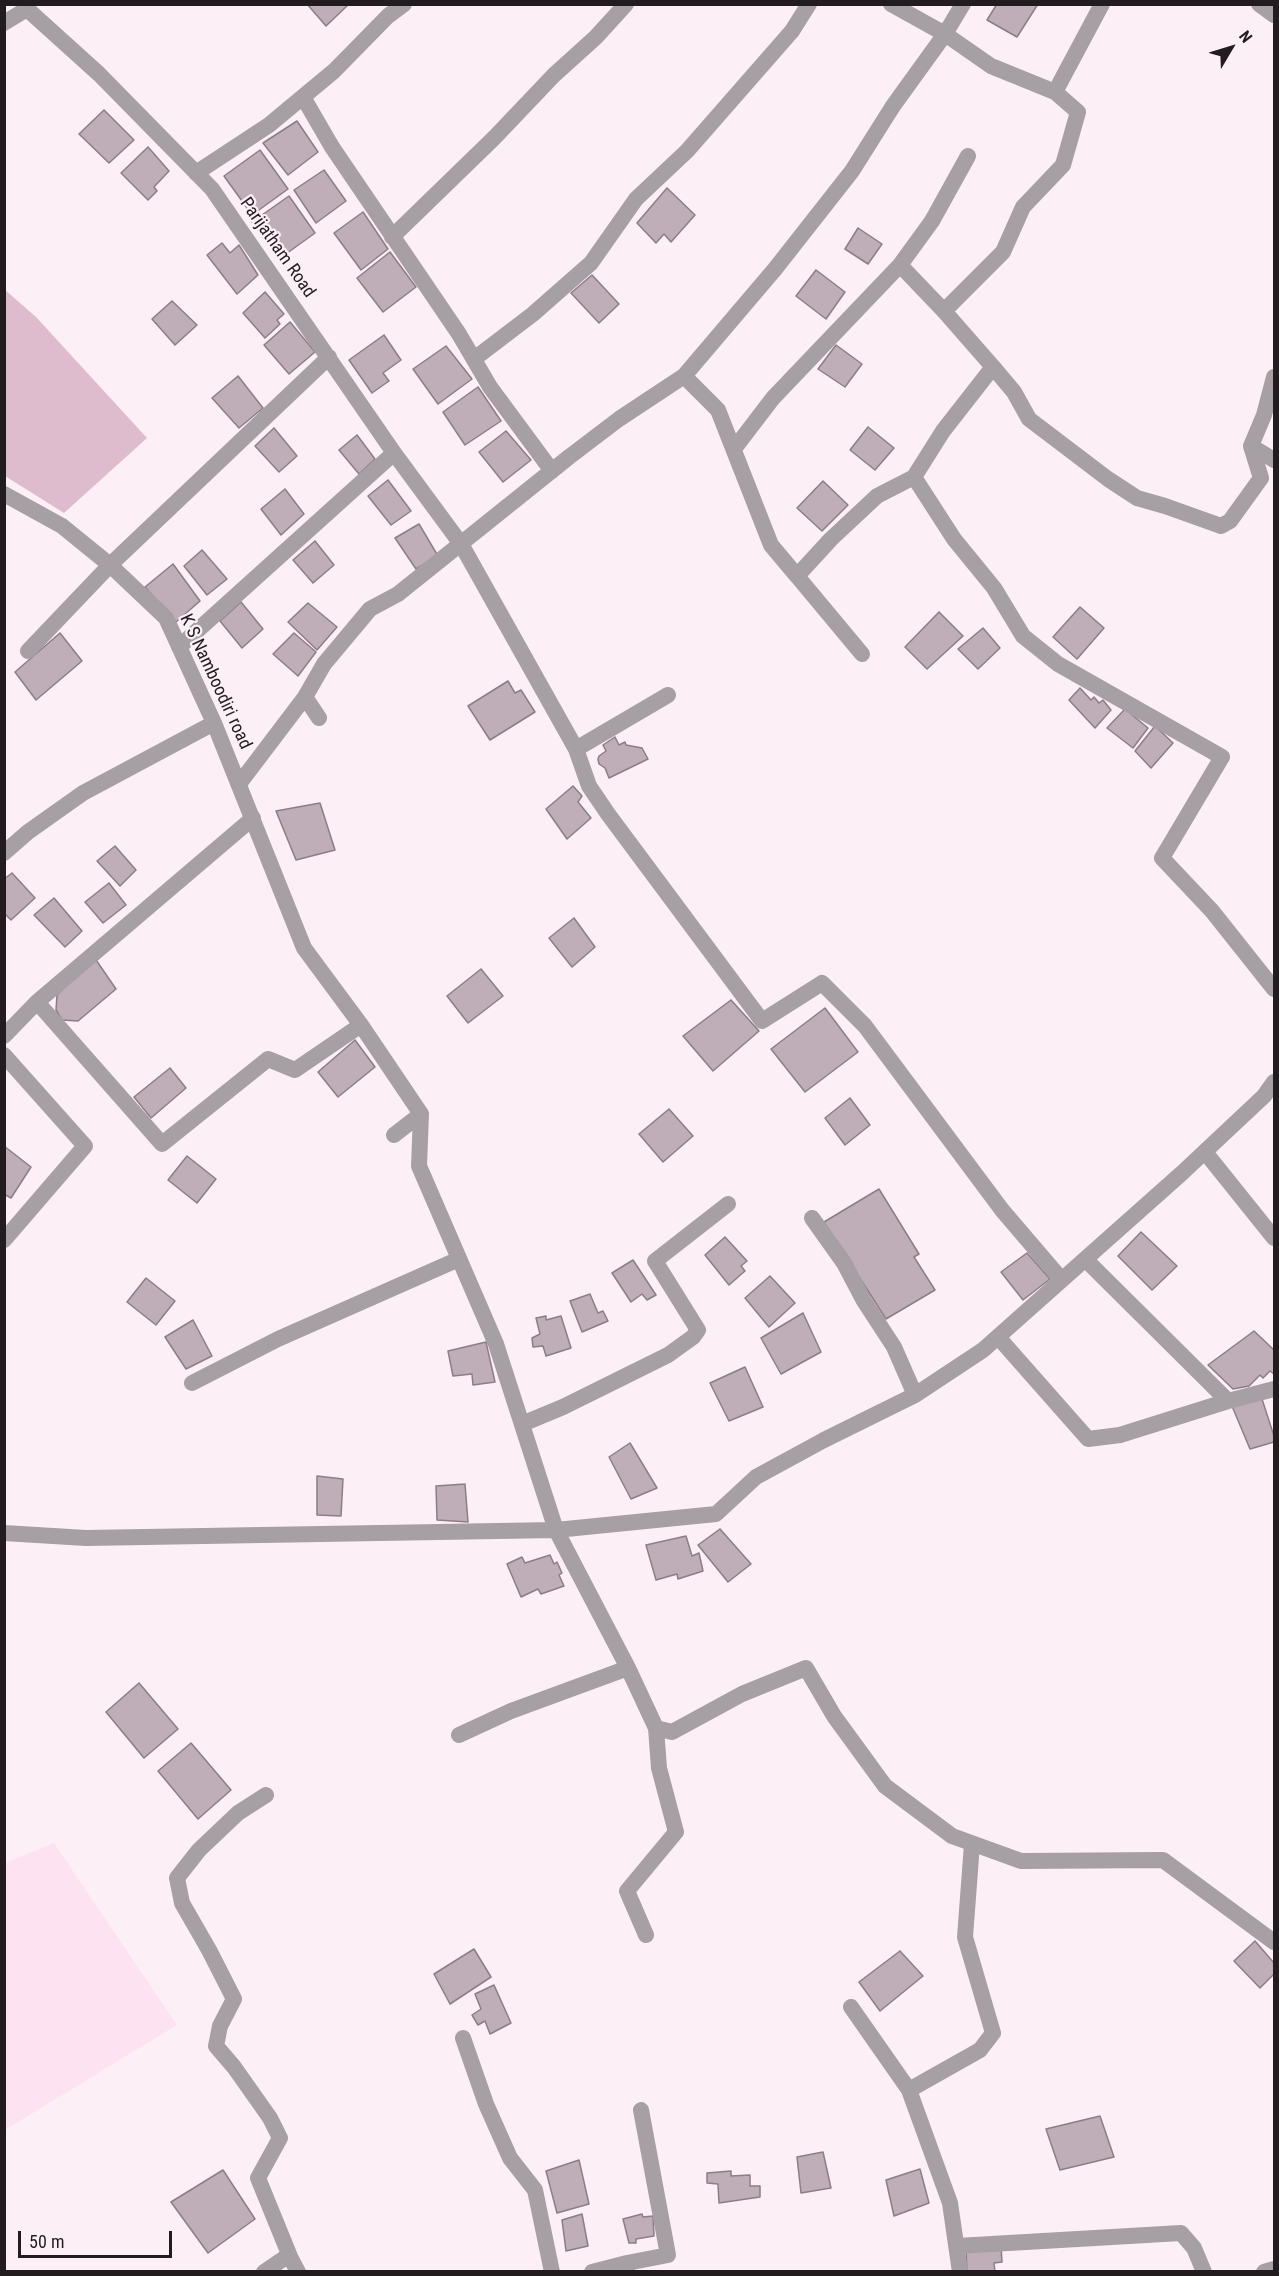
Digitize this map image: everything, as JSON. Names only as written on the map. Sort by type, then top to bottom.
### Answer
[{"type":"street","points":[[196,172],[269,125],[334,71],[388,16],[404,4]]},
{"type":"street","points":[[392,237],[494,138],[554,75],[596,37],[626,4]]},
{"type":"street","points":[[474,359],[532,314],[591,263],[636,199],[687,152],[792,31],[809,4]]},
{"type":"street","points":[[891,4],[945,34],[991,66],[1055,92],[1078,112],[1063,165],[1023,207],[1003,252],[944,311]]},
{"type":"street","points":[[239,784],[304,697],[324,664],[370,609],[398,594],[620,419],[684,376],[775,268],[852,171],[893,106],[945,34],[963,4]]},
{"type":"street","points":[[1055,92],[1102,4]]},
{"type":"street","points":[[1259,4],[1275,15]]},
{"type":"street","points":[[4,23],[27,7]]},
{"type":"street","name":"Parijatham Road","points":[[27,7],[99,74],[212,189],[394,453],[461,544],[576,749],[589,786],[762,1021],[822,983],[865,1026],[1002,1210],[1061,1279]]},
{"type":"street","points":[[303,97],[332,147],[459,334],[490,387],[552,471]]},
{"type":"street","points":[[735,449],[773,398],[900,265],[932,221],[968,156]]},
{"type":"street","points":[[900,265],[993,366],[1014,392],[1029,419],[1137,498],[1214,524],[1221,526],[1230,521],[1261,478],[1251,446],[1264,415],[1275,377]]},
{"type":"street","points":[[28,651],[110,566],[329,357]]},
{"type":"street","points":[[797,576],[831,539],[877,496],[914,477],[943,431],[993,366]]},
{"type":"street","points":[[684,376],[718,410],[771,545],[862,654]]},
{"type":"street","points":[[1251,446],[1275,460]]},
{"type":"street","points":[[179,647],[394,453]]},
{"type":"street","points":[[914,477],[954,539],[994,588],[1023,636],[1058,664],[1222,758],[1162,858],[1212,911],[1275,989]]},
{"type":"street","name":"K S Namboodiri road","points":[[4,494],[62,526],[110,566],[166,618],[214,723],[304,948],[361,1025],[421,1114]]},
{"type":"street","points":[[576,749],[668,695]]},
{"type":"street","points":[[304,697],[319,718]]},
{"type":"street","points":[[4,853],[28,832],[83,793],[214,723]]},
{"type":"street","points":[[4,1036],[38,1002],[253,818]]},
{"type":"street","points":[[38,1002],[162,1143],[268,1059],[296,1070],[361,1025]]},
{"type":"street","points":[[4,1055],[86,1146],[4,1240]]},
{"type":"street","points":[[4,1533],[86,1538],[556,1530],[716,1514],[756,1477],[915,1395],[983,1350],[1204,1152],[1264,1096],[1275,1082]]},
{"type":"street","points":[[394,1135],[421,1114]]},
{"type":"street","points":[[421,1114],[418,1166],[496,1344],[556,1530],[628,1668],[656,1728],[659,1767],[676,1832],[627,1891],[646,1935]]},
{"type":"street","points":[[1204,1152],[1275,1238]]},
{"type":"street","points":[[522,1424],[563,1407],[668,1355],[693,1337],[698,1330],[655,1261],[728,1204]]},
{"type":"street","points":[[812,1218],[844,1263],[864,1301],[894,1347],[915,1395]]},
{"type":"street","points":[[192,1383],[278,1340],[459,1259]]},
{"type":"street","points":[[1086,1260],[1228,1401]]},
{"type":"street","points":[[998,1336],[1088,1439],[1120,1435],[1228,1401],[1275,1389]]},
{"type":"street","points":[[459,1735],[511,1711],[628,1668]]},
{"type":"street","points":[[656,1728],[672,1732],[742,1694],[806,1668],[834,1716],[885,1785],[952,1836],[1021,1861],[1163,1860],[1275,1942]]},
{"type":"street","points":[[266,1795],[238,1813],[199,1850],[177,1878],[182,1903],[210,1950],[234,1999],[220,2026],[216,2046],[234,2067],[270,2118],[280,2138],[258,2178],[295,2265]]},
{"type":"street","points":[[909,2090],[980,2050],[993,2033],[965,1937],[972,1844]]},
{"type":"street","points":[[851,2007],[909,2090],[950,2203],[960,2271]]},
{"type":"street","points":[[463,2038],[486,2104],[510,2158],[535,2190],[552,2271]]},
{"type":"street","points":[[592,2271],[627,2267],[668,2255],[641,2110]]},
{"type":"street","points":[[957,2246],[1180,2233],[1194,2248],[1204,2271]]},
{"type":"street","points":[[264,2271],[289,2255],[295,2265]]},
{"type":"street","points":[[1264,2271],[1275,2269]]},
{"type":"shaded area","points":[[4,289],[36,317],[147,438],[64,513],[5,476]]},
{"type":"shaded area","points":[[54,1843],[177,2025],[5,2130],[5,1863]]},
{"type":"building","points":[[307,4],[348,4],[348,5],[326,26]]},
{"type":"building","points":[[997,4],[1038,4],[1017,37],[987,20]]},
{"type":"building","points":[[104,110],[134,140],[109,163],[79,134]]},
{"type":"building","points":[[297,121],[318,152],[288,175],[263,143]]},
{"type":"building","points":[[148,147],[169,171],[154,187],[157,191],[148,200],[121,173]]},
{"type":"building","points":[[260,150],[288,189],[252,215],[224,176]]},
{"type":"building","points":[[324,170],[346,201],[316,223],[294,190]]},
{"type":"building","points":[[667,188],[695,215],[671,242],[664,234],[656,243],[637,223]]},
{"type":"building","points":[[289,196],[315,233],[279,259],[252,222]]},
{"type":"building","points":[[363,212],[388,249],[361,270],[334,233]]},
{"type":"building","points":[[858,228],[882,244],[868,264],[845,249]]},
{"type":"building","points":[[222,243],[230,253],[239,245],[258,275],[237,294],[207,255]]},
{"type":"building","points":[[390,252],[416,287],[383,312],[357,278]]},
{"type":"building","points":[[816,270],[845,292],[826,319],[796,296]]},
{"type":"building","points":[[592,275],[619,304],[599,323],[571,293]]},
{"type":"building","points":[[265,292],[284,314],[277,320],[280,324],[265,338],[243,313]]},
{"type":"building","points":[[172,301],[197,325],[175,345],[152,319]]},
{"type":"building","points":[[290,322],[315,352],[289,374],[264,345]]},
{"type":"building","points":[[384,335],[401,360],[383,373],[389,381],[372,393],[349,360]]},
{"type":"building","points":[[836,345],[862,364],[845,387],[818,369]]},
{"type":"building","points":[[446,346],[472,379],[438,404],[413,369]]},
{"type":"building","points":[[238,376],[263,408],[239,428],[212,398]]},
{"type":"building","points":[[478,387],[501,421],[465,445],[443,412]]},
{"type":"building","points":[[868,427],[894,448],[875,470],[850,450]]},
{"type":"building","points":[[274,428],[297,456],[279,472],[255,446]]},
{"type":"building","points":[[506,431],[531,460],[503,482],[479,452]]},
{"type":"building","points":[[357,435],[375,459],[359,474],[339,450]]},
{"type":"building","points":[[388,480],[411,511],[391,525],[368,496]]},
{"type":"building","points":[[823,481],[848,505],[822,531],[797,508]]},
{"type":"building","points":[[285,489],[304,514],[281,535],[261,509]]},
{"type":"building","points":[[419,524],[438,556],[416,569],[395,538]]},
{"type":"building","points":[[315,541],[334,565],[313,583],[293,560]]},
{"type":"building","points":[[202,550],[227,579],[207,595],[184,566]]},
{"type":"building","points":[[173,564],[200,601],[176,622],[145,587]]},
{"type":"building","points":[[241,602],[263,629],[242,648],[220,621]]},
{"type":"building","points":[[308,603],[337,627],[317,650],[288,622]]},
{"type":"building","points":[[1080,607],[1104,628],[1077,659],[1053,637]]},
{"type":"building","points":[[939,612],[963,636],[927,669],[905,647]]},
{"type":"building","points":[[983,628],[1000,648],[978,669],[958,649]]},
{"type":"building","points":[[60,633],[82,661],[36,700],[15,672]]},
{"type":"building","points":[[294,633],[316,652],[298,676],[273,654]]},
{"type":"building","points":[[508,681],[515,693],[521,690],[535,712],[490,740],[468,706]]},
{"type":"building","points":[[1080,688],[1091,700],[1094,697],[1099,703],[1103,700],[1111,710],[1095,728],[1069,700]]},
{"type":"building","points":[[1125,709],[1148,728],[1133,748],[1107,728]]},
{"type":"building","points":[[1155,726],[1173,743],[1151,768],[1135,751]]},
{"type":"building","points":[[615,737],[619,745],[625,742],[626,745],[642,748],[648,759],[609,778],[598,759],[606,751],[603,745]]},
{"type":"building","points":[[573,786],[582,796],[578,802],[591,818],[567,839],[546,809]]},
{"type":"building","points":[[320,803],[335,850],[296,860],[276,811]]},
{"type":"building","points":[[115,846],[136,870],[120,886],[97,861]]},
{"type":"building","points":[[12,873],[35,898],[11,920],[4,913],[4,879]]},
{"type":"building","points":[[109,883],[126,905],[103,923],[85,902]]},
{"type":"building","points":[[54,898],[82,931],[65,947],[34,915]]},
{"type":"building","points":[[574,918],[595,947],[572,967],[549,938]]},
{"type":"building","points":[[94,957],[116,989],[78,1021],[62,1020],[56,1010],[57,995]]},
{"type":"building","points":[[481,969],[503,996],[468,1023],[447,996]]},
{"type":"building","points":[[731,1000],[759,1031],[713,1071],[683,1036]]},
{"type":"building","points":[[825,1008],[858,1052],[805,1092],[771,1049]]},
{"type":"building","points":[[355,1040],[375,1067],[338,1097],[318,1072]]},
{"type":"building","points":[[170,1068],[186,1088],[151,1118],[134,1097]]},
{"type":"building","points":[[850,1098],[870,1125],[845,1145],[825,1118]]},
{"type":"building","points":[[669,1109],[693,1136],[663,1162],[639,1134]]},
{"type":"building","points":[[4,1146],[31,1167],[11,1198],[4,1194]]},
{"type":"building","points":[[187,1156],[216,1179],[197,1203],[168,1180]]},
{"type":"building","points":[[879,1189],[919,1254],[914,1257],[935,1290],[886,1319],[824,1222]]},
{"type":"building","points":[[1141,1232],[1177,1266],[1152,1290],[1118,1256]]},
{"type":"building","points":[[725,1237],[747,1261],[741,1266],[745,1271],[729,1285],[705,1255]]},
{"type":"building","points":[[1027,1253],[1050,1279],[1023,1300],[1001,1272]]},
{"type":"building","points":[[633,1260],[656,1295],[647,1300],[642,1294],[631,1302],[612,1273]]},
{"type":"building","points":[[770,1276],[795,1303],[769,1327],[745,1298]]},
{"type":"building","points":[[146,1278],[175,1301],[156,1325],[127,1302]]},
{"type":"building","points":[[590,1294],[598,1313],[603,1311],[608,1321],[582,1332],[570,1301]]},
{"type":"building","points":[[803,1313],[821,1352],[781,1374],[761,1338]]},
{"type":"building","points":[[546,1316],[546,1320],[561,1316],[571,1348],[546,1356],[543,1346],[533,1347],[532,1338],[540,1334],[536,1318]]},
{"type":"building","points":[[193,1320],[212,1356],[186,1369],[165,1337]]},
{"type":"building","points":[[1254,1331],[1274,1350],[1274,1374],[1270,1371],[1263,1378],[1260,1375],[1249,1386],[1233,1389],[1208,1365]]},
{"type":"building","points":[[486,1342],[495,1382],[473,1385],[472,1374],[453,1376],[448,1351]]},
{"type":"building","points":[[745,1367],[763,1407],[729,1421],[710,1383]]},
{"type":"building","points":[[1261,1396],[1274,1442],[1250,1449],[1232,1406]]},
{"type":"building","points":[[630,1443],[657,1488],[631,1499],[609,1457]]},
{"type":"building","points":[[317,1476],[343,1479],[341,1516],[317,1515]]},
{"type":"building","points":[[465,1484],[468,1522],[437,1520],[436,1486]]},
{"type":"building","points":[[720,1529],[751,1564],[728,1582],[698,1545]]},
{"type":"building","points":[[686,1536],[692,1556],[699,1553],[703,1571],[678,1579],[677,1574],[656,1580],[646,1545]]},
{"type":"building","points":[[550,1555],[554,1564],[557,1562],[562,1573],[559,1575],[564,1586],[541,1594],[538,1589],[521,1597],[507,1564],[522,1557],[525,1563]]},
{"type":"building","points":[[139,1683],[178,1729],[144,1758],[106,1712]]},
{"type":"building","points":[[191,1743],[231,1790],[198,1819],[158,1771]]},
{"type":"building","points":[[1255,1941],[1274,1963],[1274,1974],[1260,1988],[1234,1961]]},
{"type":"building","points":[[474,1949],[491,1977],[450,2004],[434,1974]]},
{"type":"building","points":[[900,1951],[923,1976],[880,2011],[859,1982]]},
{"type":"building","points":[[494,1985],[511,2023],[490,2034],[485,2021],[478,2025],[472,2015],[481,2009],[475,1994]]},
{"type":"building","points":[[1100,2116],[1114,2157],[1060,2170],[1046,2129]]},
{"type":"building","points":[[823,2152],[831,2188],[801,2193],[797,2157]]},
{"type":"building","points":[[579,2160],[589,2204],[557,2213],[546,2171]]},
{"type":"building","points":[[920,2169],[929,2203],[894,2216],[886,2180]]},
{"type":"building","points":[[223,2170],[255,2219],[208,2253],[171,2202]]},
{"type":"building","points":[[731,2171],[731,2176],[750,2175],[750,2186],[760,2186],[760,2197],[719,2203],[718,2184],[707,2183],[707,2173]]},
{"type":"building","points":[[582,2214],[588,2246],[566,2251],[562,2220]]},
{"type":"building","points":[[642,2214],[643,2217],[653,2216],[654,2236],[636,2239],[636,2243],[629,2243],[623,2219]]},
{"type":"building","points":[[1001,2247],[1002,2262],[994,2263],[995,2272],[967,2272],[966,2250]]}]
